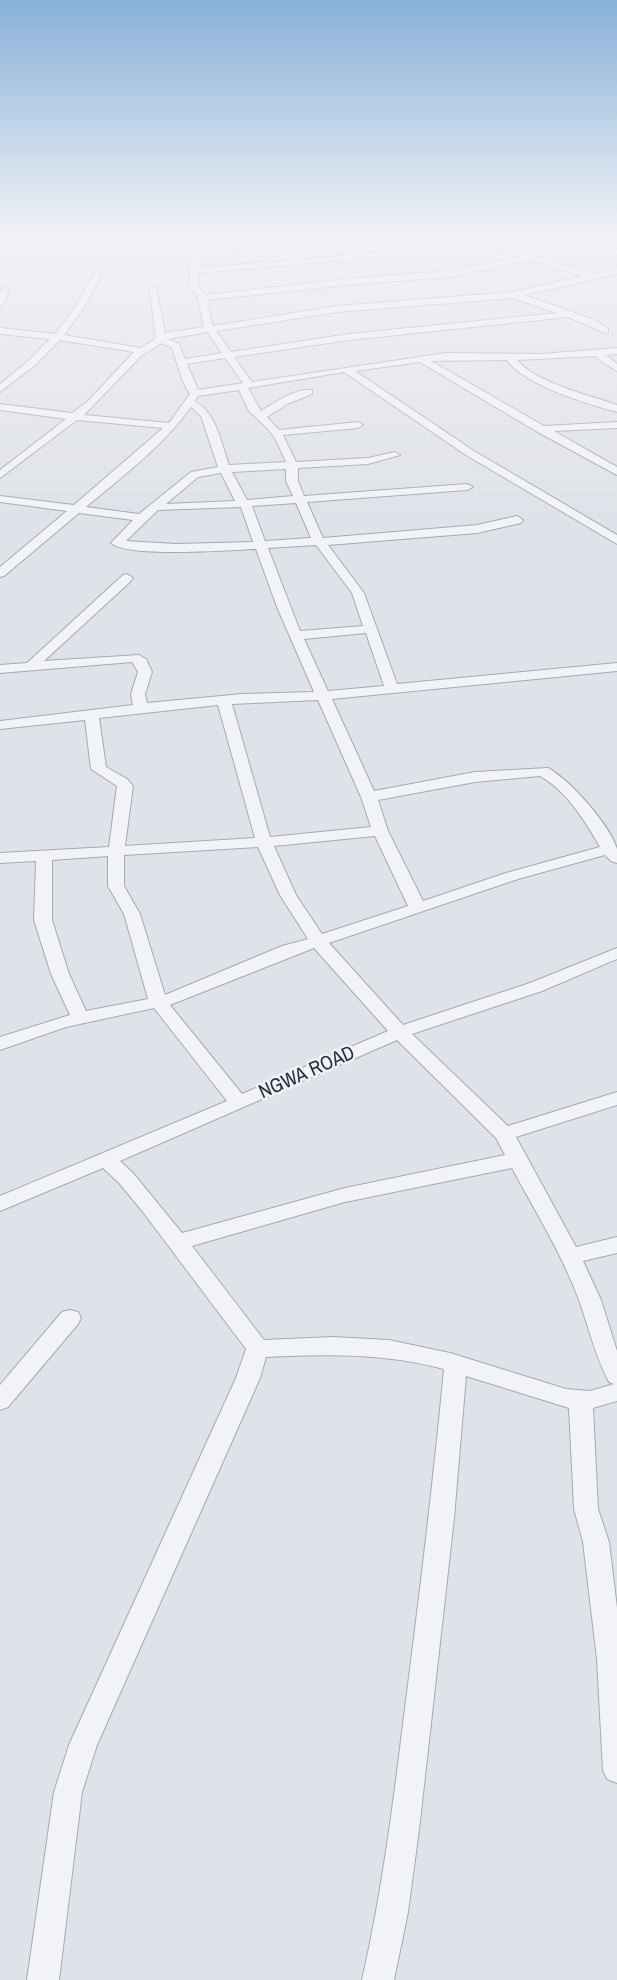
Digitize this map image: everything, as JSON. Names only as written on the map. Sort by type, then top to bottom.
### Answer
[{"type":"street","points":[[0,389],[32,365],[63,330]]},
{"type":"street","points":[[159,330],[160,338]]},
{"type":"street","points":[[0,475],[76,417],[104,392],[142,351],[160,338],[197,330]]},
{"type":"street","points":[[211,330],[245,385],[249,403],[276,433],[292,465],[292,481],[318,540],[343,576],[354,585],[392,689]]},
{"type":"street","points":[[182,362],[312,342],[418,330]]},
{"type":"street","points":[[412,331],[419,340]]},
{"type":"street","points":[[0,332],[106,343],[142,351]]},
{"type":"street","points":[[160,338],[176,346],[192,398],[206,416],[241,503],[247,507],[284,607],[369,797],[380,831],[418,909]]},
{"type":"street","points":[[0,573],[133,463],[172,426],[192,398],[245,385],[424,354],[434,357],[510,357],[617,351]]},
{"type":"street","points":[[599,353],[617,368]]},
{"type":"street","points":[[424,354],[540,429],[617,472]]},
{"type":"street","points":[[510,357],[516,365],[554,387],[594,399],[617,409]]},
{"type":"street","points":[[346,369],[470,453],[617,540]]},
{"type":"street","points":[[261,416],[283,402],[308,392]]},
{"type":"street","points":[[0,407],[172,426]]},
{"type":"street","points":[[540,429],[617,425]]},
{"type":"street","points":[[276,433],[358,426]]},
{"type":"street","points":[[395,455],[368,461],[226,469],[195,474],[142,518],[119,540],[118,544],[179,548],[318,540],[465,530],[517,520]]},
{"type":"street","points":[[156,507],[197,507],[467,487]]},
{"type":"street","points":[[0,500],[142,518]]},
{"type":"street","points":[[30,667],[127,578]]},
{"type":"street","points":[[298,635],[371,629]]},
{"type":"street","points":[[0,669],[134,658],[141,662],[145,672],[138,694],[141,707]]},
{"type":"street","points":[[0,725],[141,707],[224,700],[323,696],[617,667]]},
{"type":"street","points":[[224,700],[264,842],[288,896],[318,941],[400,1033],[504,1134],[570,1256],[590,1300],[606,1352],[617,1376]]},
{"type":"street","points":[[91,714],[99,769],[125,786],[116,851],[116,886],[132,914],[158,1002],[239,1103]]},
{"type":"street","points":[[0,1044],[80,1017],[158,1002],[180,995],[288,950],[418,909],[512,876],[612,854],[585,811],[552,777],[543,771],[475,777],[369,797]]},
{"type":"street","points":[[0,858],[264,842],[380,831]]},
{"type":"street","points":[[44,855],[43,920],[60,974],[80,1017]]},
{"type":"street","name":"NGWA ROAD","points":[[1,1202],[106,1160],[321,1065],[425,1022],[536,987],[617,953]]},
{"type":"street","points":[[504,1134],[614,1103]]},
{"type":"street","points":[[43,1980],[68,1792],[83,1745],[248,1378],[257,1349],[252,1338],[132,1185],[106,1160]]},
{"type":"street","points":[[176,1243],[235,1223],[301,1205],[517,1160]]},
{"type":"street","points":[[570,1256],[617,1245]]},
{"type":"street","points":[[0,1401],[70,1318]]},
{"type":"street","points":[[257,1349],[334,1345],[373,1347],[408,1352],[456,1364],[537,1390],[581,1400],[594,1399],[617,1392]]},
{"type":"street","points":[[378,1980],[393,1912],[404,1830],[442,1518],[456,1364]]},
{"type":"street","points":[[581,1400],[584,1489],[586,1509],[596,1542],[610,1659],[617,1770]]}]
